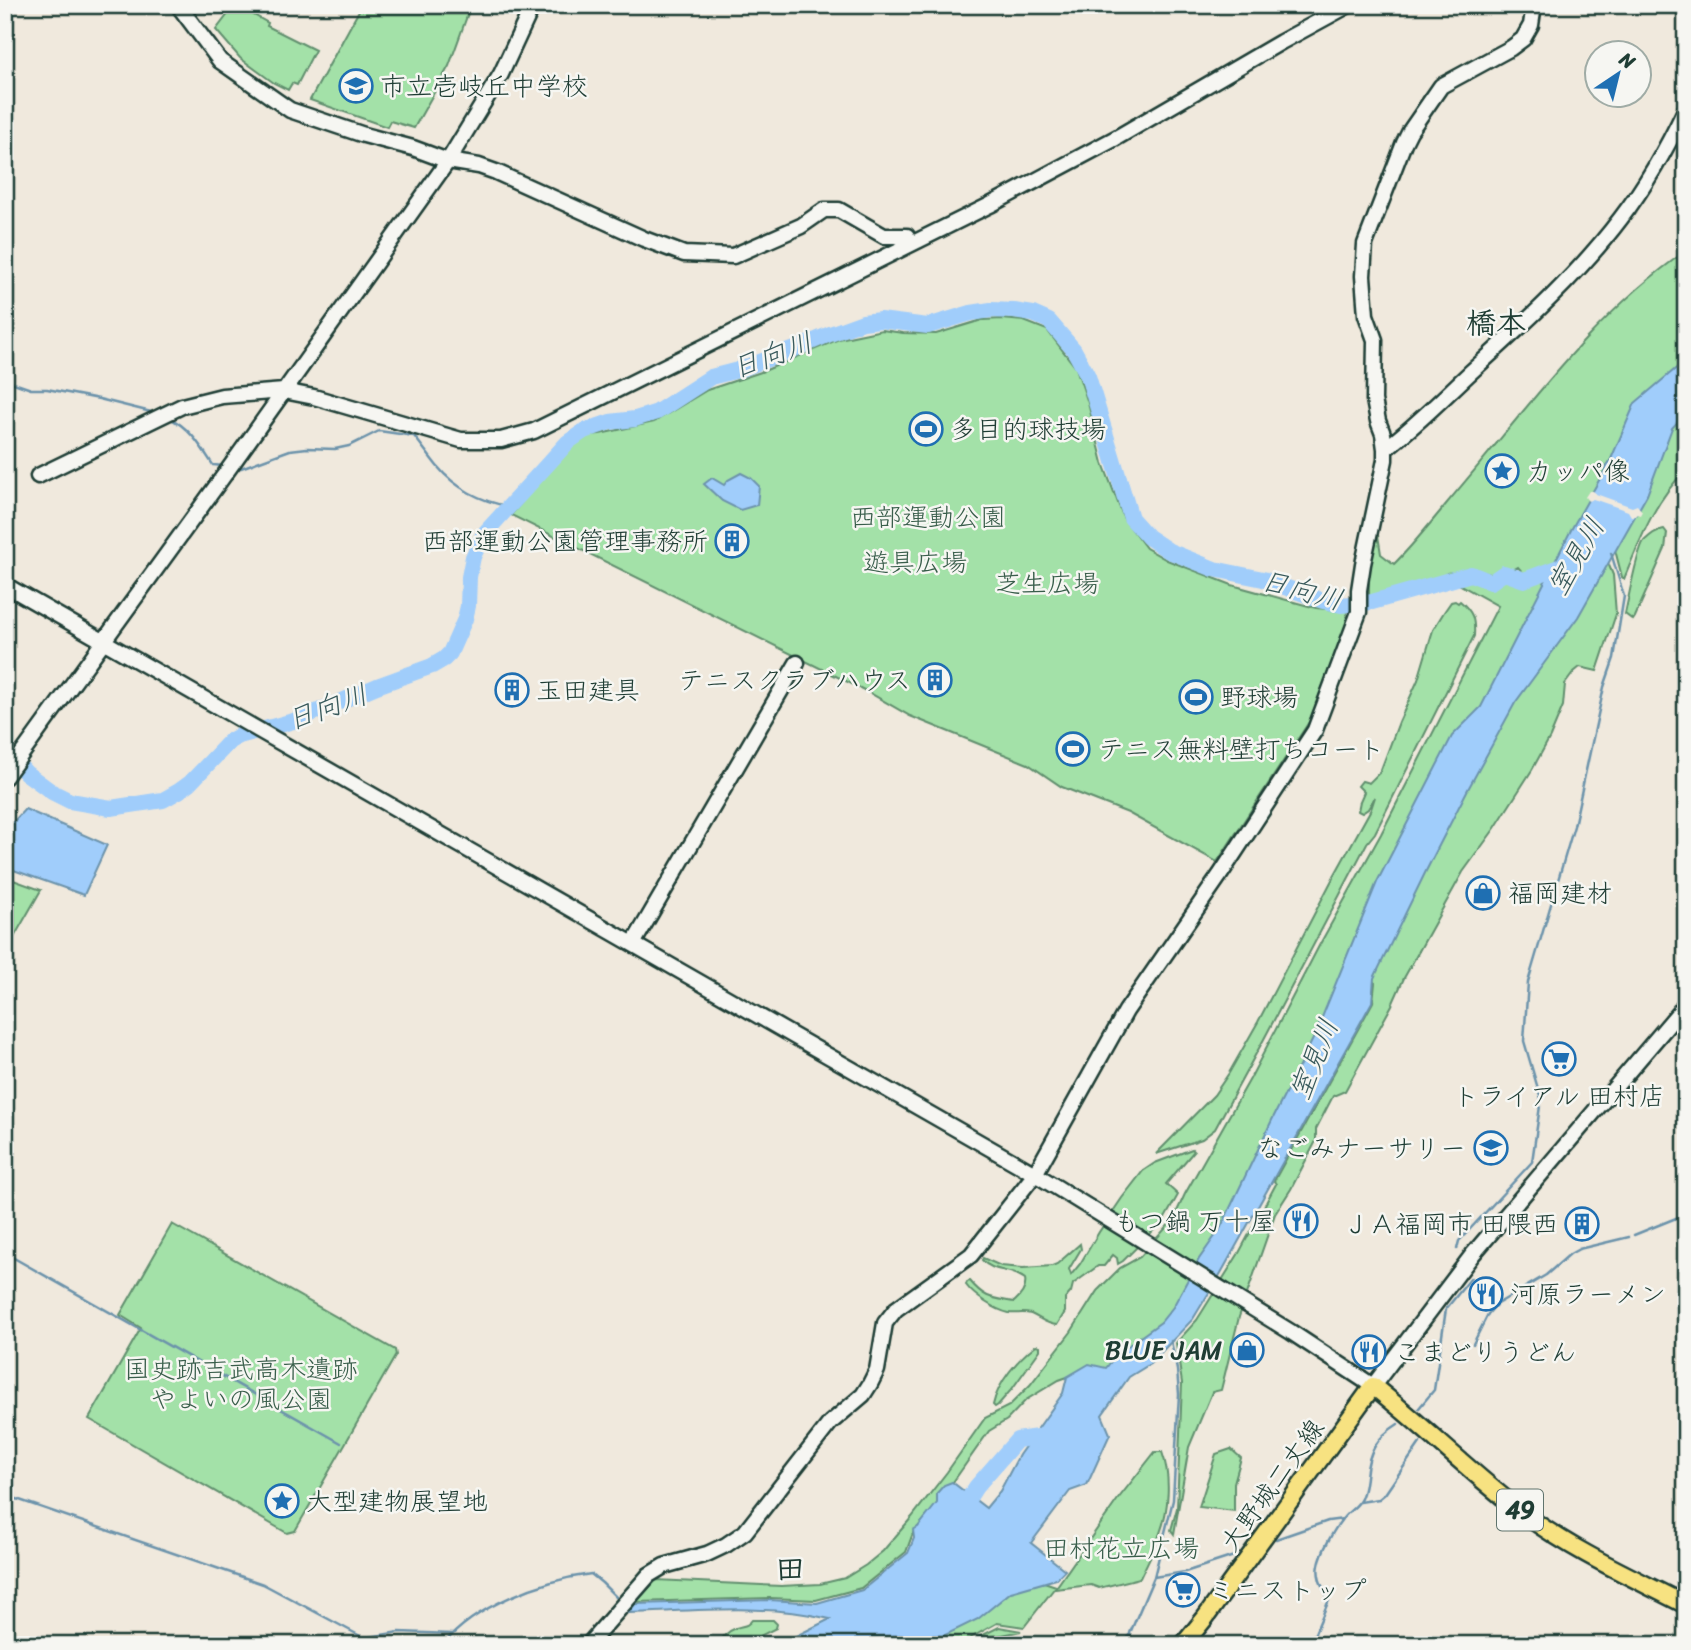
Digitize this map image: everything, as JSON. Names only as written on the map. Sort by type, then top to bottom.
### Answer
[{"type":"main road","name":"49","points":[[1373,1386],[1527,1516],[1569,1545],[1611,1569],[1686,1605]]},
{"type":"main road","name":"大野城二丈線","points":[[1184,1645],[1373,1386]]},
{"type":"street","points":[[178,5],[220,61],[290,110],[448,161],[496,172],[623,230],[684,254],[733,256],[801,226],[824,210],[839,210],[884,236],[907,236],[911,244]]},
{"type":"street","points":[[9,773],[448,161],[500,74],[533,5]]},
{"type":"street","points":[[38,475],[181,406],[222,396],[284,391],[314,397],[461,440],[501,440],[534,431],[990,205],[1116,138],[1349,5]]},
{"type":"street","points":[[588,1645],[649,1575],[664,1566],[707,1554],[745,1532],[830,1423],[863,1395],[877,1370],[885,1323],[896,1309],[971,1255],[1035,1174],[1126,1011],[1315,730],[1359,612],[1363,564],[1385,460],[1383,434],[1374,400],[1375,340],[1366,315],[1363,276],[1365,244],[1404,143],[1441,86],[1523,39],[1531,25],[1534,5]]},
{"type":"street","points":[[1385,449],[1512,334],[1591,255],[1622,218],[1648,178],[1686,108]]},
{"type":"street","points":[[5,585],[1035,1174],[1373,1386],[1473,1254],[1686,1004]]},
{"type":"street","points":[[633,944],[797,663]]},
{"type":"green space","points":[[235,5],[250,5],[257,9],[254,15],[268,23],[267,26],[315,50],[297,85],[292,83],[288,90],[274,83],[240,58],[216,30]]},
{"type":"green space","points":[[362,5],[471,5],[449,66],[414,128],[390,121],[387,127],[310,100]]},
{"type":"green space","points":[[1686,251],[1686,366],[1615,462],[1557,564],[1525,575],[1518,567],[1511,571],[1490,574],[1473,569],[1447,573],[1387,595],[1369,597],[1369,583],[1365,579],[1377,529],[1381,554],[1394,564],[1588,337],[1651,277]]},
{"type":"green space","name":"西部運動公園","points":[[982,320],[1024,321],[1047,330],[1076,368],[1103,463],[1124,519],[1146,548],[1167,560],[1232,585],[1316,608],[1347,611],[1346,625],[1309,722],[1217,862],[1128,813],[1062,787],[1028,764],[910,716],[868,692],[511,515],[559,458],[588,435],[654,422],[707,390],[764,371],[839,339],[882,330],[936,334]]},
{"type":"green space","points":[[1686,406],[1686,470],[1657,507],[1624,579],[1614,546],[1668,426]]},
{"type":"green space","points":[[1664,529],[1667,533],[1665,549],[1633,620],[1625,614],[1638,554],[1644,541]]},
{"type":"green space","points":[[1606,558],[1613,575],[1616,614],[1597,671],[1580,667],[1565,684],[1563,706],[1532,770],[1463,872],[1345,1091],[1333,1096],[1316,1129],[1316,1141],[1275,1214],[1239,1317],[1221,1390],[1212,1392],[1189,1447],[1174,1534],[1171,1530],[1177,1508],[1182,1383],[1176,1343],[1197,1320],[1239,1253],[1276,1184],[1274,1181],[1373,1002],[1375,983],[1369,978],[1509,705]]},
{"type":"green space","points":[[1552,576],[1224,1229],[1165,1324],[1106,1373],[1090,1369],[1059,1380],[1026,1400],[1007,1420],[989,1431],[939,1502],[913,1533],[906,1552],[861,1588],[816,1600],[770,1598],[636,1602],[656,1580],[781,1586],[820,1584],[845,1578],[883,1551],[947,1472],[985,1418],[1009,1406],[1030,1385],[1071,1332],[1097,1291],[1120,1268],[1140,1257],[1173,1220],[1381,834],[1498,606],[1457,583],[1472,579],[1494,585],[1505,578],[1526,584]]},
{"type":"green space","points":[[1460,601],[1470,612],[1474,636],[1375,833],[1367,843],[1264,1039],[1215,1129],[1202,1139],[1156,1154],[1214,1095],[1258,1022],[1371,809],[1375,797],[1368,809],[1362,813],[1358,811],[1364,792],[1358,786],[1362,781],[1369,783],[1380,772],[1418,680],[1433,630],[1451,602]]},
{"type":"green space","points":[[5,877],[41,890],[13,939],[7,942],[5,941]]},
{"type":"green space","points":[[1192,1149],[1194,1151],[1166,1184],[1178,1195],[1164,1220],[1123,1261],[1118,1264],[1113,1255],[1104,1266],[1098,1266],[1073,1284],[1065,1299],[1065,1312],[1057,1325],[1031,1314],[1009,1313],[998,1309],[979,1298],[966,1285],[970,1281],[989,1297],[1014,1302],[1023,1292],[1025,1279],[991,1267],[983,1258],[1001,1266],[1052,1266],[1080,1244],[1081,1249],[1069,1269],[1071,1275],[1143,1171],[1155,1163]]},
{"type":"green space","name":"国史跡吉武高木遺跡 やよいの風公園","points":[[172,1224],[395,1350],[396,1355],[295,1531],[287,1533],[89,1419],[141,1328],[120,1315]]},
{"type":"green space","points":[[1036,1345],[1040,1346],[1040,1350],[1012,1389],[995,1407],[993,1405],[996,1396],[1004,1380],[1022,1357]]},
{"type":"green space","points":[[1231,1449],[1241,1458],[1234,1483],[1234,1511],[1199,1507],[1216,1454]]},
{"type":"green space","name":"田村花立広場","points":[[1155,1452],[1162,1452],[1165,1461],[1167,1503],[1158,1539],[1140,1578],[1099,1588],[1091,1585],[1055,1589],[1118,1499]]},
{"type":"green space","points":[[1041,1581],[1056,1586],[1024,1627],[997,1623],[958,1645],[918,1645],[1011,1587]]},
{"type":"green space","points":[[752,1620],[773,1620],[777,1624],[776,1628],[742,1645],[718,1645],[728,1633]]},
{"type":"green space","points":[[999,1627],[1021,1631],[993,1637],[974,1645],[963,1645]]},
{"type":"water","points":[[1686,360],[1686,413],[1672,428],[1647,495],[1578,617],[1515,703],[1467,791],[1374,978],[1372,1002],[1193,1319],[1150,1364],[1129,1377],[1102,1415],[1110,1434],[1087,1485],[1070,1491],[1031,1543],[1065,1570],[1056,1579],[1011,1592],[978,1619],[925,1645],[778,1645],[830,1619],[781,1611],[730,1609],[629,1613],[635,1604],[770,1600],[817,1603],[862,1590],[908,1553],[914,1538],[913,1530],[937,1503],[937,1493],[944,1485],[952,1482],[986,1508],[1000,1491],[1019,1455],[1063,1393],[1067,1377],[1089,1364],[1106,1368],[1118,1353],[1161,1322],[1220,1229],[1314,1037],[1377,882],[1452,736],[1481,707],[1571,530],[1611,459],[1635,403]]},
{"type":"water","points":[[741,473],[759,486],[757,505],[740,510],[722,501],[704,484],[712,478],[724,485]]},
{"type":"water","points":[[25,809],[107,845],[84,895],[5,867],[5,831]]},
{"type":"pier","points":[[1589,491],[1632,507],[1637,505],[1642,511],[1640,515],[1631,516],[1628,511],[1593,499],[1588,501],[1585,497]]},
{"type":"waterway","name":"日向川","points":[[5,750],[26,773],[70,801],[111,808],[163,800],[190,783],[230,741],[239,736],[297,720],[432,666],[450,653],[465,619],[473,557],[483,535],[568,442],[584,431],[610,422],[635,419],[657,412],[711,377],[738,370],[863,322],[880,320],[928,326],[991,310],[1033,314],[1049,321],[1074,350],[1088,376],[1131,518],[1148,537],[1169,551],[1214,569],[1263,579],[1341,605],[1372,602],[1471,574],[1491,582],[1504,573],[1524,580],[1567,564]]},
{"type":"waterway","points":[[5,380],[31,389],[47,389],[99,399],[155,413]]},
{"type":"waterway","points":[[168,418],[188,431],[213,465],[224,466]]},
{"type":"waterway","points":[[238,468],[290,450],[349,446],[379,431],[414,436],[452,481],[479,497],[508,506]]},
{"type":"waterway","points":[[1457,1249],[1459,1241],[1532,1162],[1541,1099],[1524,1041],[1528,982],[1574,826],[1604,687],[1614,658],[1624,596],[1611,553]]},
{"type":"waterway","points":[[1634,1235],[1686,1214]]},
{"type":"waterway","points":[[1473,1344],[1488,1314],[1497,1304],[1546,1275],[1579,1249],[1629,1237]]},
{"type":"waterway","points":[[5,1253],[341,1443]]},
{"type":"waterway","points":[[1419,1408],[1434,1390],[1446,1309],[1471,1278]]},
{"type":"waterway","points":[[1132,1645],[1130,1633],[1154,1577],[1173,1500],[1179,1394],[1171,1341]]},
{"type":"waterway","points":[[1310,1645],[1329,1600],[1319,1574],[1322,1553],[1340,1521],[1361,1499],[1369,1460],[1375,1446],[1384,1434],[1398,1424]]},
{"type":"waterway","name":"室見川","points":[[964,1516],[967,1501],[976,1487],[1017,1440],[1049,1433]]},
{"type":"waterway","points":[[1360,1502],[1379,1499],[1385,1494],[1420,1443]]},
{"type":"waterway","points":[[5,1495],[263,1584],[364,1638],[399,1632],[452,1634]]},
{"type":"waterway","points":[[1276,1539],[1328,1521],[1343,1519]]},
{"type":"waterway","points":[[1154,1577],[1185,1572],[1234,1556]]},
{"type":"waterway","points":[[443,1645],[472,1618],[491,1607],[552,1582],[591,1574],[619,1600]]},
{"type":"waterway","points":[[1124,1645],[1129,1635]]},
{"type":"place","name":"市立壱岐丘中学校","points":[[356,86]]},
{"type":"place","name":"多目的球技場","points":[[926,429]]},
{"type":"place","name":"カッパ像","points":[[1502,471]]},
{"type":"place","name":"西部運動公園管理事務所","points":[[732,541]]},
{"type":"place","name":"テニスクラブハウス","points":[[935,680]]},
{"type":"place","name":"玉田建具","points":[[512,690]]},
{"type":"place","name":"野球場","points":[[1196,697]]},
{"type":"place","name":"テニス無料壁打ちコート","points":[[1073,749]]},
{"type":"place","name":"福岡建材","points":[[1483,893]]},
{"type":"place","name":"トライアル 田村店","points":[[1559,1059]]},
{"type":"place","name":"なごみナーサリー","points":[[1491,1148]]},
{"type":"place","name":"もつ鍋 万十屋","points":[[1301,1221]]},
{"type":"place","name":"ＪＡ福岡市 田隈西","points":[[1582,1224]]},
{"type":"place","name":"河原ラーメン","points":[[1486,1294]]},
{"type":"place","name":"BLUE JAM","points":[[1247,1350]]},
{"type":"place","name":"こまどりうどん","points":[[1369,1352]]},
{"type":"place","name":"大型建物展望地","points":[[282,1501]]},
{"type":"place","name":"ミニストップ","points":[[1183,1590]]},
{"type":"district","name":"橋本","points":[[1496,323]]},
{"type":"district","name":"田","points":[[790,1569]]},
{"type":"park label","name":"遊具広場","points":[[915,562]]},
{"type":"park label","name":"芝生広場","points":[[1047,583]]}]
